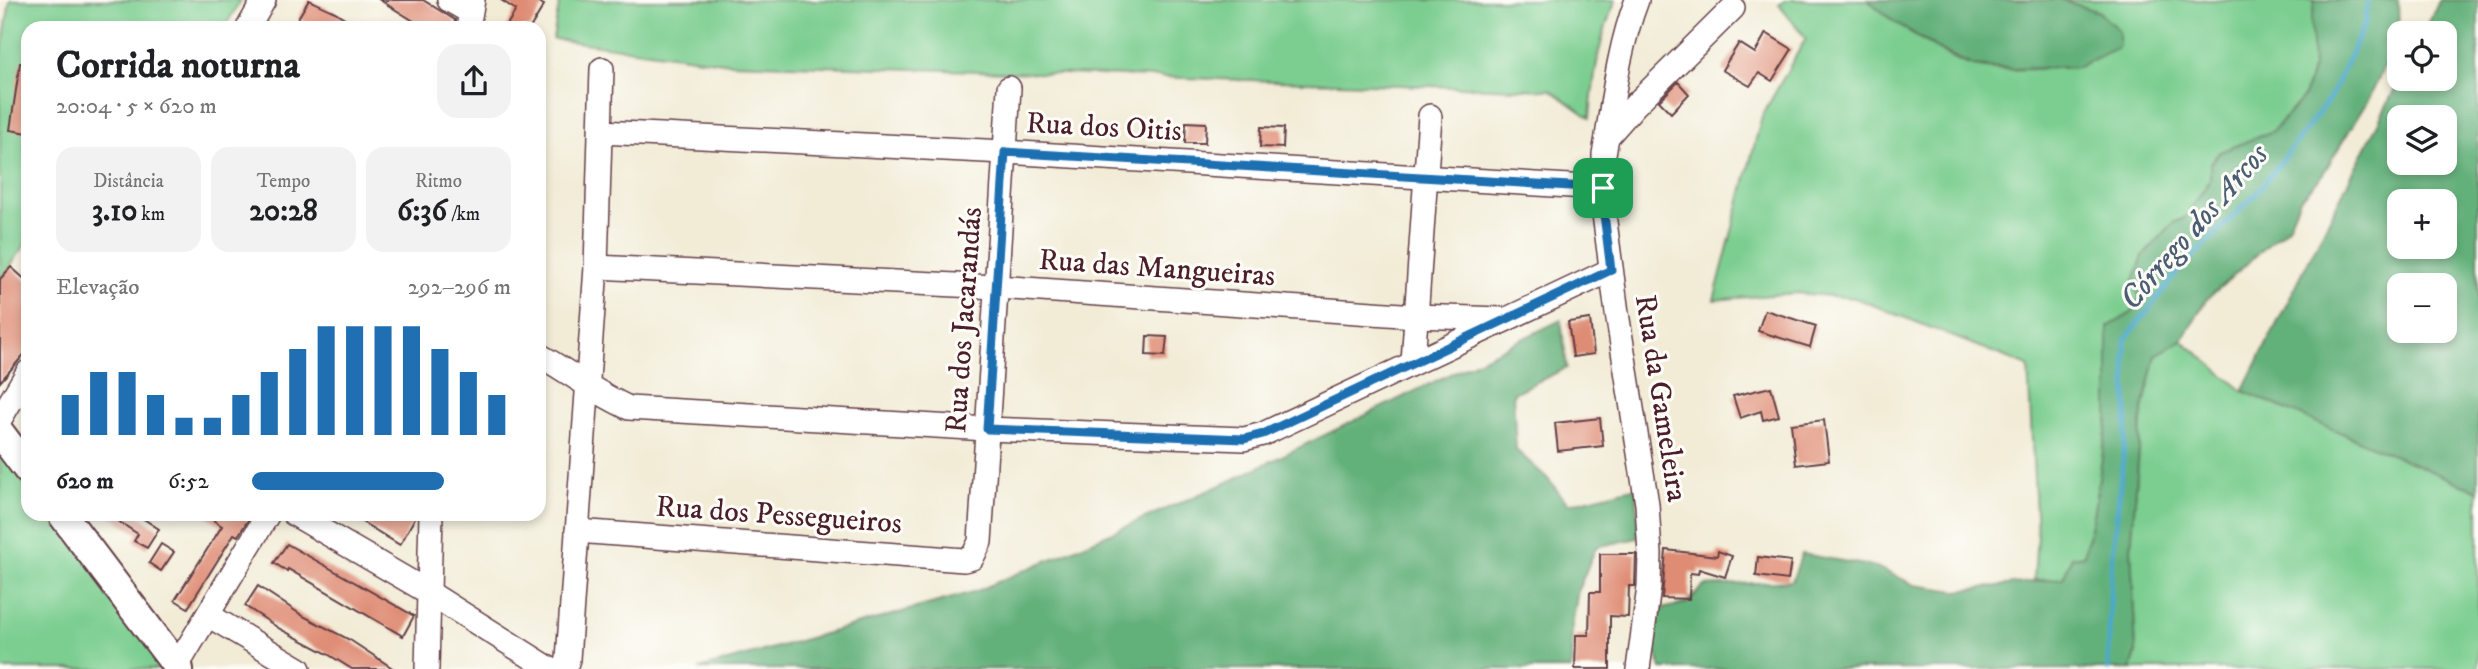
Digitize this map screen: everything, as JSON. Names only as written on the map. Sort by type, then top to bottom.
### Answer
[{"type":"main road","points":[[0,433],[21,461]]},
{"type":"main road","points":[[67,521],[178,668]]},
{"type":"street","points":[[252,21],[264,0]]},
{"type":"street","points":[[449,0],[471,13]]},
{"type":"street","name":"Rua da Gameleira","points":[[1637,0],[1618,69],[1607,137],[1603,188],[1611,270],[1647,504],[1650,554],[1637,669]]},
{"type":"street","points":[[1607,137],[1636,104],[1732,8]]},
{"type":"street","points":[[565,669],[568,659],[596,267],[602,69]]},
{"type":"street","name":"Rua dos Jacarandás","points":[[975,554],[980,542],[1009,88]]},
{"type":"street","points":[[1413,362],[1430,116]]},
{"type":"street","name":"Rua dos Oitis","points":[[601,131],[1603,188]]},
{"type":"street","name":"Rua das Mangueiras","points":[[596,267],[1504,319]]},
{"type":"street","points":[[546,359],[610,400],[629,408],[987,429],[1244,439],[1263,434],[1611,270]]},
{"type":"street","points":[[0,419],[21,384]]},
{"type":"street","points":[[178,668],[264,521]]},
{"type":"street","points":[[306,521],[550,669]]},
{"type":"street","points":[[427,669],[431,521]]},
{"type":"street","name":"Rua dos Pessegueiros","points":[[577,531],[964,560],[975,554]]},
{"type":"street","points":[[208,615],[299,669]]},
{"type":"green space","points":[[10,0],[241,0],[228,21],[21,21],[21,251],[0,280],[0,62]]},
{"type":"green space","points":[[560,0],[1616,0],[1605,28],[1598,58],[1590,118],[1551,90],[730,63],[553,39]]},
{"type":"green space","points":[[1784,0],[1868,0],[1904,28],[1948,56],[1974,66],[2012,70],[2078,67],[2099,12],[2062,0],[2315,0],[2311,22],[2313,67],[2304,97],[2273,131],[2219,152],[2210,164],[2210,180],[2186,217],[2173,223],[2133,312],[2108,327],[2108,420],[2094,510],[2084,555],[2072,557],[2063,579],[2034,580],[2037,534],[2028,366],[1855,298],[1796,293],[1714,300],[1762,116],[1806,38],[1779,5]]},
{"type":"green space","points":[[1868,0],[2062,0],[2099,12],[2119,31],[2119,47],[2078,67],[2013,69],[1973,66],[1942,51],[1892,20]]},
{"type":"green space","points":[[2315,0],[2398,0],[2399,21],[2387,21],[2387,60],[2371,95],[2321,177],[2300,199],[2288,227],[2206,300],[2182,340],[2156,355],[2142,413],[2131,548],[2136,653],[2131,669],[1661,669],[1653,642],[1657,610],[1687,603],[1704,586],[1792,581],[1802,554],[1876,567],[1915,585],[1957,591],[2063,578],[2072,557],[2084,555],[2094,510],[2108,420],[2108,327],[2133,312],[2140,298],[2133,283],[2143,256],[2173,223],[2186,217],[2210,180],[2210,164],[2220,152],[2273,131],[2304,97],[2313,67],[2311,21]]},
{"type":"green space","points":[[2440,0],[2478,0],[2478,491],[2243,391],[2394,91],[2457,91],[2457,21],[2429,21]]},
{"type":"green space","points":[[1561,320],[1567,368],[1513,393],[1516,450],[1547,478],[1568,504],[1637,487],[1638,538],[1596,547],[1578,590],[1572,626],[1571,669],[699,669],[977,591],[1230,481]]},
{"type":"green space","points":[[2182,340],[2243,391],[2478,491],[2478,669],[2131,669],[2136,653],[2131,549],[2142,413],[2156,355]]},
{"type":"green space","points":[[0,440],[21,468],[21,521],[59,521],[170,669],[0,669]]},
{"type":"building","points":[[309,0],[349,21],[303,21],[298,18]]},
{"type":"building","points":[[380,0],[423,0],[455,20],[455,21],[414,21]]},
{"type":"building","points":[[501,0],[535,0],[544,5],[534,21],[509,21],[516,10]]},
{"type":"building","points":[[1766,33],[1792,49],[1772,81],[1759,73],[1750,86],[1722,70],[1739,43],[1755,53]]},
{"type":"building","points":[[20,63],[21,63],[21,132],[10,130]]},
{"type":"building","points":[[1678,82],[1689,94],[1671,113],[1659,101]]},
{"type":"building","points":[[1186,122],[1206,123],[1205,143],[1185,143]]},
{"type":"building","points":[[1261,127],[1284,128],[1283,148],[1260,147]]},
{"type":"building","points":[[11,267],[21,276],[21,358],[0,382],[0,279]]},
{"type":"building","points":[[1765,310],[1816,326],[1810,347],[1758,331]]},
{"type":"building","points":[[1590,319],[1594,354],[1573,357],[1568,322]]},
{"type":"building","points":[[1147,336],[1167,337],[1165,356],[1146,355]]},
{"type":"building","points":[[1771,387],[1779,416],[1763,420],[1761,411],[1740,418],[1733,396]]},
{"type":"building","points":[[1600,418],[1603,446],[1558,451],[1555,423]]},
{"type":"building","points":[[1824,420],[1829,461],[1796,465],[1791,424]]},
{"type":"building","points":[[118,521],[147,521],[159,529],[147,548],[134,541],[138,534]]},
{"type":"building","points":[[214,521],[247,521],[238,536],[234,534],[188,608],[175,600],[222,526]]},
{"type":"building","points":[[361,521],[413,521],[400,545]]},
{"type":"building","points":[[161,544],[174,552],[161,571],[149,563]]},
{"type":"building","points":[[287,544],[414,616],[403,636],[274,563]]},
{"type":"building","points":[[1666,550],[1717,556],[1718,551],[1732,556],[1725,577],[1699,569],[1698,574],[1690,573],[1689,599],[1662,598]]},
{"type":"building","points":[[1600,554],[1636,554],[1635,586],[1629,586],[1628,617],[1610,616],[1610,669],[1575,669],[1576,635],[1589,635],[1590,592],[1600,592]]},
{"type":"building","points":[[1758,557],[1791,561],[1788,580],[1756,576]]},
{"type":"building","points":[[258,586],[303,616],[350,640],[394,669],[352,669],[280,629],[245,606]]},
{"type":"waterway","name":"Córrego dos Arcos","points":[[2108,669],[2111,572],[2127,418],[2125,340],[2179,270],[2256,194],[2330,98],[2365,23],[2368,0]]},
{"type":"route","points":[[1005,152],[1603,188],[1611,270],[1263,434],[1224,440],[987,429],[1005,152]]}]
